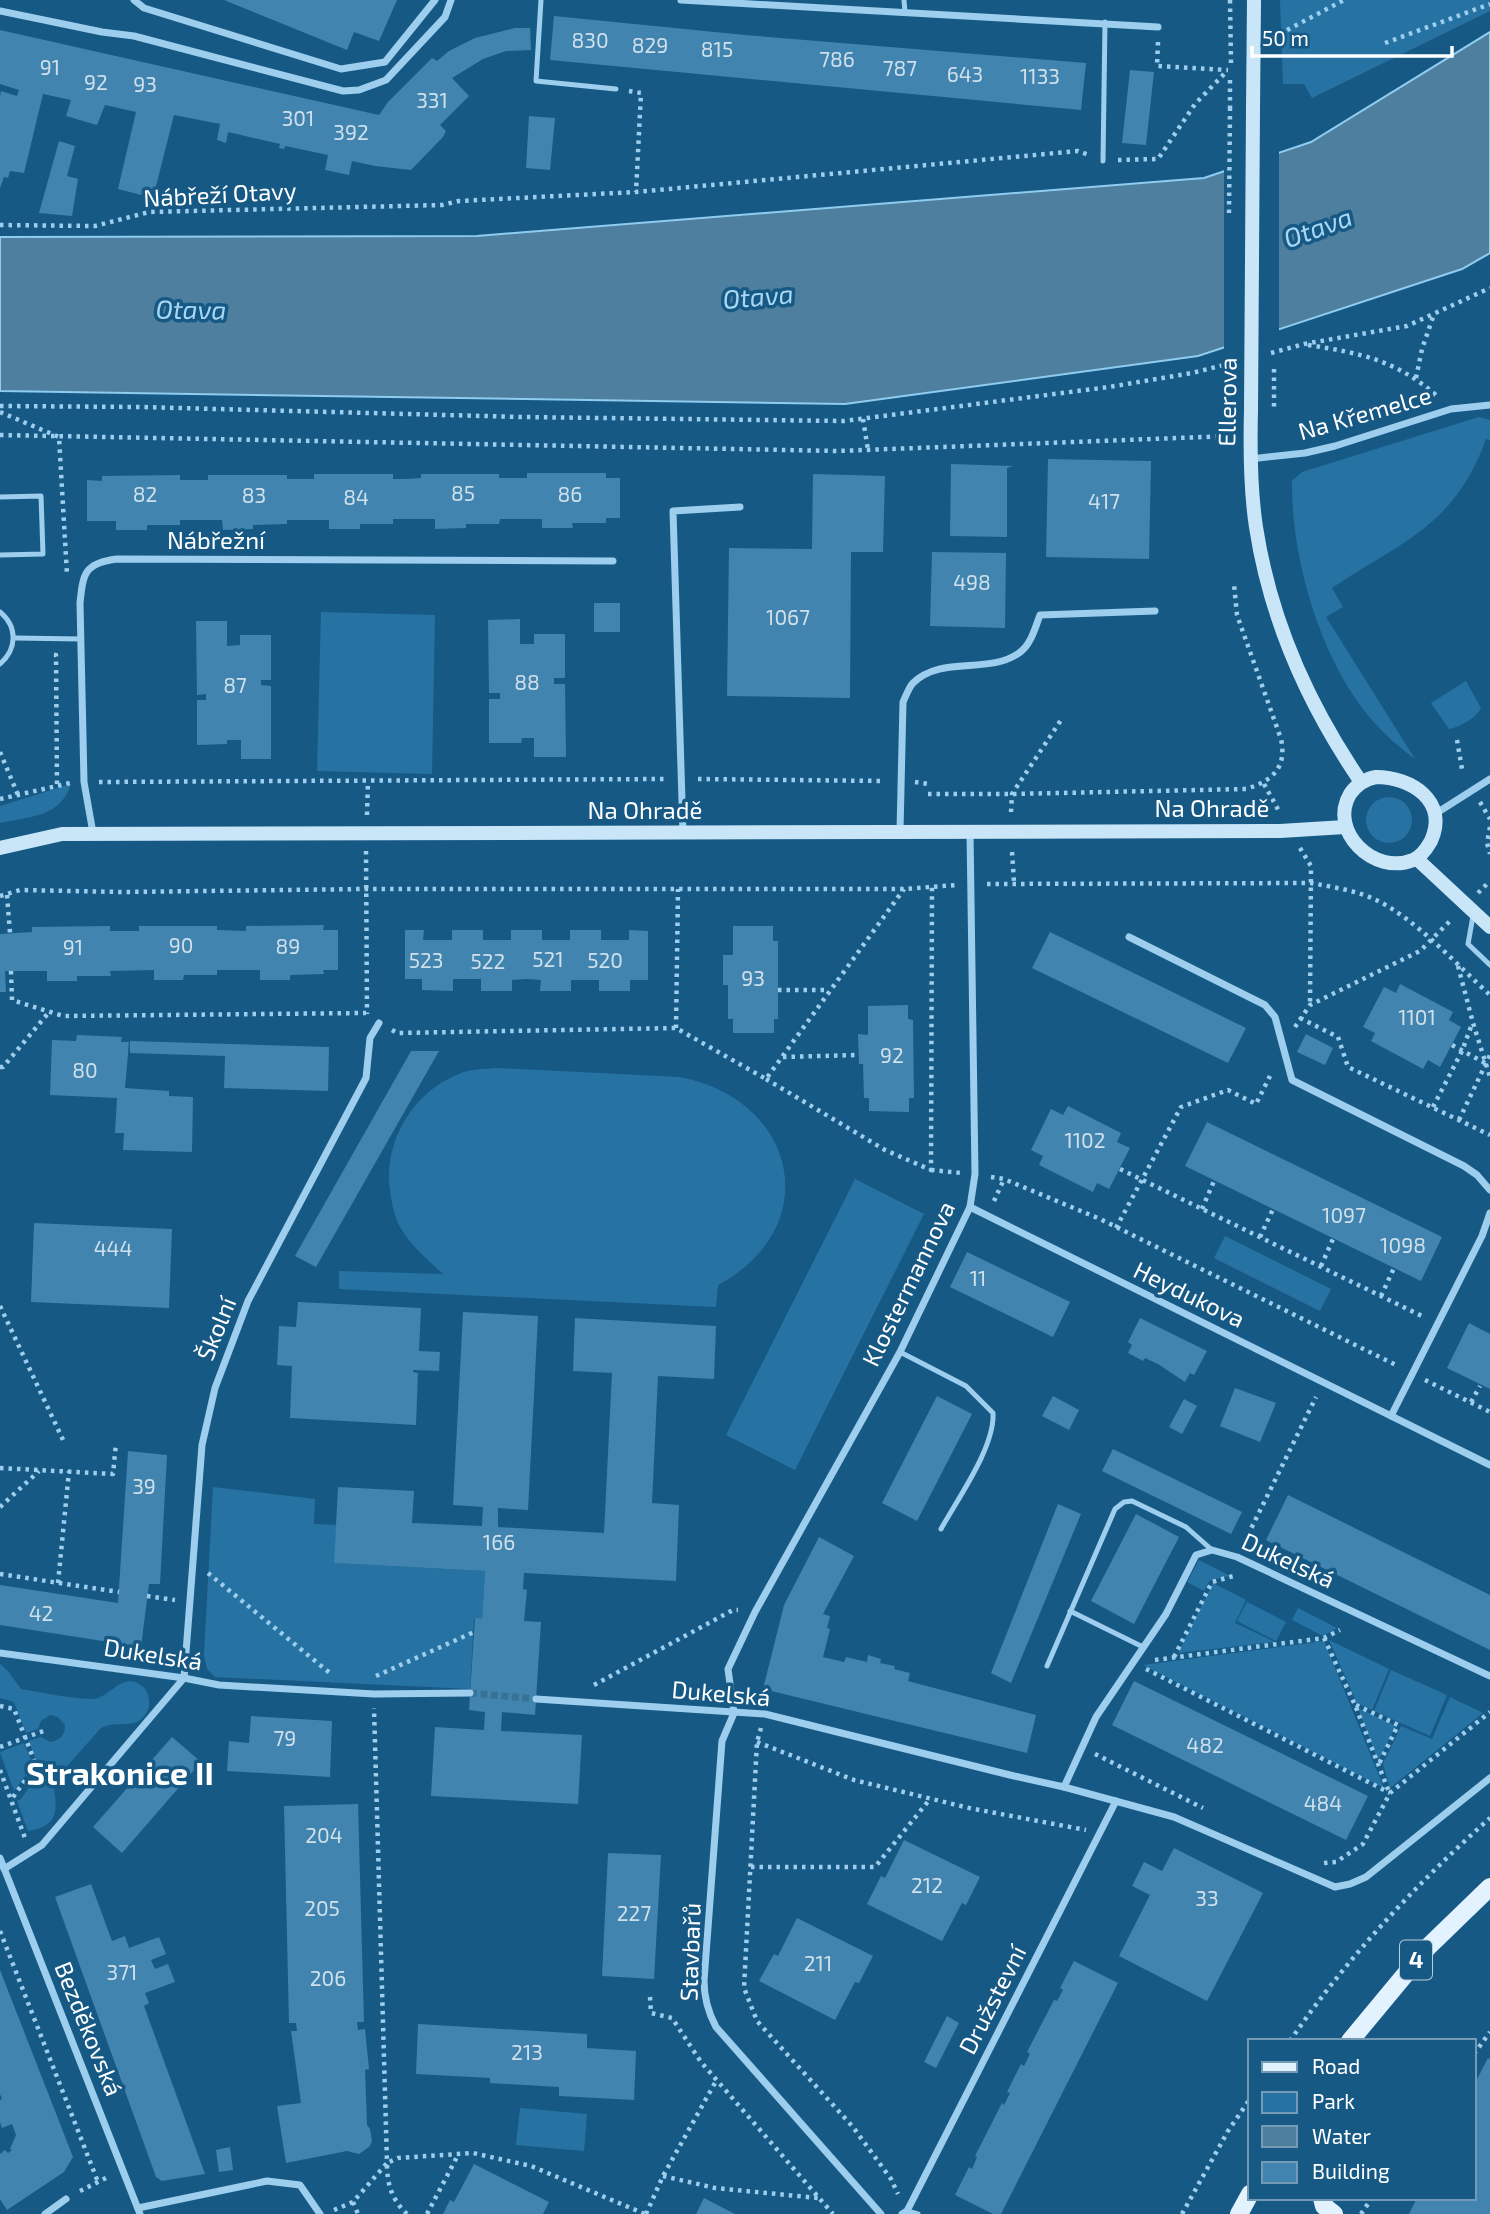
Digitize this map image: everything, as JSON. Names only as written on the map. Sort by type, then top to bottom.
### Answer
[{"type":"main road","name":"4","points":[[1352,2039],[1428,1947],[1490,1887]]},
{"type":"main road","points":[[1357,2039],[1365,2021]]},
{"type":"main road","points":[[1239,2214],[1248,2198]]},
{"type":"main road","points":[[1322,2200],[1324,2206],[1334,2214]]},
{"type":"street","points":[[134,0],[144,8],[341,69],[385,62],[435,0]]},
{"type":"street","points":[[0,11],[134,36],[343,91],[359,90],[386,80],[444,17],[452,0]]},
{"type":"street","points":[[681,0],[756,2],[1158,27]]},
{"type":"street","name":"Ellerova","points":[[1254,0],[1250,460],[1256,527],[1271,594],[1289,646],[1318,711],[1361,782]]},
{"type":"street","name":"Na Křemelce","points":[[1250,460],[1306,453],[1451,409],[1490,405]]},
{"type":"street","points":[[683,834],[673,511],[740,507]]},
{"type":"street","name":"Nábřežní","points":[[93,834],[84,782],[80,603],[85,572],[103,561],[613,561]]},
{"type":"street","points":[[900,832],[903,702],[912,684],[929,673],[955,666],[993,664],[1019,654],[1030,642],[1040,615],[1154,611]]},
{"type":"street","points":[[1377,777],[1392,777],[1405,781],[1425,795],[1435,815],[1433,835],[1424,852],[1417,859],[1397,862],[1373,857],[1360,849],[1350,838],[1343,813],[1347,800],[1361,782],[1377,777]]},
{"type":"street","points":[[1435,815],[1490,779]]},
{"type":"street","name":"Na Ohradě","points":[[0,848],[62,834],[1291,831],[1345,827]]},
{"type":"street","name":"Klostermannova","points":[[734,1713],[728,1669],[755,1612],[900,1352],[970,1207],[975,1174],[970,832]]},
{"type":"street","points":[[1417,859],[1490,927]]},
{"type":"street","points":[[1129,937],[1265,1005],[1275,1017],[1292,1080],[1464,1166],[1477,1175],[1490,1190]]},
{"type":"street","name":"Školní","points":[[184,1678],[202,1445],[215,1388],[224,1360],[263,1272],[366,1078],[370,1038],[379,1023]]},
{"type":"street","name":"Heydukova","points":[[970,1207],[1490,1465]]},
{"type":"street","points":[[1391,1416],[1437,1323],[1486,1237],[1490,1213]]},
{"type":"street","name":"Dukelská","points":[[1064,1787],[1096,1717],[1166,1614],[1196,1555],[1212,1550],[1237,1557],[1490,1676]]},
{"type":"street","name":"Dukelská","points":[[0,1653],[219,1685],[349,1691],[374,1695],[470,1693]]},
{"type":"street","points":[[4,1869],[42,1845],[184,1678]]},
{"type":"street","name":"Dukelská","points":[[536,1699],[765,1714],[1064,1787],[1174,1817],[1335,1887],[1366,1877],[1490,1778]]},
{"type":"street","name":"Stavbařů","points":[[734,1713],[722,1741],[704,1981],[709,2014],[722,2034],[881,2214]]},
{"type":"street","name":"Družstevní","points":[[904,2212],[1116,1801]]},
{"type":"street","name":"Bezděkovská","points":[[0,1858],[139,2211]]},
{"type":"street","points":[[139,2211],[267,2181],[300,2185],[322,2214]]},
{"type":"street","points":[[44,2214],[66,2199]]},
{"type":"lane","points":[[541,0],[536,81],[616,89]]},
{"type":"lane","points":[[904,0],[905,12]]},
{"type":"lane","points":[[1103,161],[1105,22]]},
{"type":"lane","points":[[0,497],[41,496],[43,554],[0,555]]},
{"type":"lane","points":[[0,612],[9,622],[14,638],[8,656],[0,664]]},
{"type":"lane","points":[[14,638],[81,639]]},
{"type":"lane","points":[[1474,913],[1468,944],[1490,965]]},
{"type":"lane","points":[[900,1352],[966,1386],[993,1413],[994,1426],[989,1442],[941,1529]]},
{"type":"lane","points":[[1046,1666],[1115,1508],[1124,1502],[1132,1501],[1186,1527],[1212,1550]]},
{"type":"lane","points":[[1070,1611],[1143,1647]]},
{"type":"lane","points":[[904,2212],[918,2214]]},
{"type":"path","points":[[1230,0],[1230,110]]},
{"type":"path","name":"Nábřeží Otavy","points":[[0,225],[95,226],[149,212],[442,205],[459,201],[636,192],[1078,151],[1103,161],[1158,159],[1195,104],[1229,70],[1273,37],[1344,0]]},
{"type":"path","points":[[1385,43],[1490,4]]},
{"type":"path","points":[[1158,27],[1157,66],[1229,70]]},
{"type":"path","points":[[616,89],[641,93],[636,192]]},
{"type":"path","points":[[1266,354],[1304,344],[1407,326],[1490,288]]},
{"type":"path","points":[[1416,378],[1434,314]]},
{"type":"path","points":[[1304,344],[1361,353],[1416,378],[1451,409]]},
{"type":"path","points":[[0,406],[522,417],[863,419],[1109,387],[1192,373],[1242,360]]},
{"type":"path","points":[[0,412],[59,437]]},
{"type":"path","points":[[863,419],[868,450]]},
{"type":"path","points":[[0,435],[868,450],[1230,436]]},
{"type":"path","points":[[59,437],[68,596],[80,603]]},
{"type":"path","points":[[928,794],[1246,789],[1264,784],[1279,768],[1285,754],[1237,615],[1234,584]]},
{"type":"path","points":[[44,655],[57,655],[57,786]]},
{"type":"path","points":[[1014,882],[1010,831],[1012,794],[1063,717]]},
{"type":"path","points":[[1457,740],[1462,769]]},
{"type":"path","points":[[0,752],[18,795]]},
{"type":"path","points":[[0,799],[84,782],[680,778],[901,781],[928,784]]},
{"type":"path","points":[[366,1013],[368,780]]},
{"type":"path","points":[[1264,784],[1311,866],[1310,1005]]},
{"type":"path","points":[[1490,827],[1487,843],[1490,854]]},
{"type":"path","points":[[0,896],[20,890],[124,892],[904,888],[1014,882],[1311,883],[1373,899],[1397,912],[1490,995]]},
{"type":"path","points":[[931,1170],[932,887]]},
{"type":"path","points":[[766,1079],[904,888]]},
{"type":"path","points":[[676,1028],[678,889]]},
{"type":"path","points":[[7,895],[10,933]]},
{"type":"path","points":[[1116,1228],[1181,1107],[1228,1090],[1256,1104],[1300,1018],[1310,1005],[1420,951],[1431,941]]},
{"type":"path","points":[[1458,965],[1490,1077]]},
{"type":"path","points":[[11,971],[12,1000],[63,1016],[366,1013],[397,1033],[676,1028],[885,1150],[931,1170],[1004,1179],[1116,1228],[1490,1412]]},
{"type":"path","points":[[778,990],[830,990]]},
{"type":"path","points":[[0,1067],[51,1011]]},
{"type":"path","points":[[1300,1018],[1338,1037],[1348,1067],[1490,1135]]},
{"type":"path","points":[[1433,1107],[1462,1051],[1473,1023]]},
{"type":"path","points":[[1452,1045],[1485,1063]]},
{"type":"path","points":[[782,1057],[859,1055]]},
{"type":"path","points":[[1460,1120],[1490,1055]]},
{"type":"path","points":[[1119,1169],[1437,1323]]},
{"type":"path","points":[[988,1216],[1004,1179]]},
{"type":"path","points":[[1202,1209],[1214,1181]]},
{"type":"path","points":[[1260,1237],[1273,1209]]},
{"type":"path","points":[[1321,1266],[1333,1239]]},
{"type":"path","points":[[1381,1296],[1394,1268]]},
{"type":"path","points":[[0,1306],[64,1442]]},
{"type":"path","points":[[1237,1557],[1324,1382]]},
{"type":"path","points":[[1471,1402],[1480,1386]]},
{"type":"path","points":[[0,1468],[113,1474],[116,1443]]},
{"type":"path","points":[[0,1507],[40,1470]]},
{"type":"path","points":[[58,1583],[69,1471]]},
{"type":"path","points":[[193,1561],[349,1691],[474,1632]]},
{"type":"path","points":[[0,1574],[119,1592]]},
{"type":"path","points":[[1173,1658],[1212,1582],[1239,1575]]},
{"type":"path","points":[[147,1596],[190,1602]]},
{"type":"path","points":[[566,1701],[733,1610],[755,1612]]},
{"type":"path","points":[[1133,1663],[1324,1638],[1340,1630]]},
{"type":"path","points":[[1324,1638],[1355,1705],[1390,1793]]},
{"type":"path","points":[[1133,1663],[1390,1793]]},
{"type":"path","points":[[374,1695],[387,2183],[407,2214]]},
{"type":"path","points":[[1355,1705],[1398,1725],[1378,1764]]},
{"type":"path","points":[[0,1706],[14,1709],[36,1765],[11,1800]]},
{"type":"path","points":[[1311,1864],[1336,1862],[1363,1844],[1390,1793],[1490,1712]]},
{"type":"path","points":[[765,1714],[757,1742],[744,1988],[758,2021],[853,2127],[891,2179],[904,2212]]},
{"type":"path","points":[[0,1747],[46,1730]]},
{"type":"path","points":[[757,1742],[854,1780],[930,1799],[1100,1832]]},
{"type":"path","points":[[1082,1747],[1214,1814]]},
{"type":"path","points":[[0,1770],[31,1854]]},
{"type":"path","points":[[751,1867],[875,1867],[930,1799]]},
{"type":"path","points":[[1292,2039],[1360,1951],[1411,1894],[1490,1818]]},
{"type":"path","points":[[0,1931],[99,2182]]},
{"type":"path","points":[[650,1997],[651,2013],[672,2018],[716,2081],[833,2214]]},
{"type":"path","points":[[1476,2051],[1490,2032]]},
{"type":"path","points":[[322,2214],[353,2202],[387,2163],[398,2158],[473,2153],[531,2166],[645,2214],[716,2081]]},
{"type":"path","points":[[1182,2214],[1228,2131],[1248,2102]]},
{"type":"path","points":[[426,2214],[458,2154]]},
{"type":"path","points":[[663,2176],[715,2188],[820,2198]]},
{"type":"path","points":[[353,2202],[358,2214]]},
{"type":"green space","points":[[1280,0],[1490,0],[1490,11],[1312,98],[1304,84],[1283,84]]},
{"type":"green space","points":[[1479,417],[1490,420],[1490,440],[1486,439],[1473,469],[1458,493],[1423,529],[1332,588],[1343,607],[1326,617],[1415,759],[1392,741],[1372,720],[1337,668],[1312,607],[1303,575],[1293,511],[1292,481],[1302,472]]},
{"type":"green space","points":[[321,612],[435,615],[432,774],[317,771]]},
{"type":"green space","points":[[1466,681],[1481,708],[1467,722],[1449,729],[1431,703]]},
{"type":"green space","points":[[71,784],[59,803],[43,814],[0,823],[0,806]]},
{"type":"green space","points":[[1389,797],[1405,804],[1412,820],[1405,836],[1389,843],[1373,836],[1366,820],[1373,804]]},
{"type":"green space","points":[[496,1068],[679,1077],[719,1090],[750,1110],[771,1136],[783,1167],[784,1199],[774,1231],[752,1260],[718,1285],[716,1307],[339,1289],[339,1271],[443,1274],[414,1246],[398,1222],[389,1180],[394,1145],[409,1114],[433,1089],[464,1072]]},
{"type":"green space","points":[[855,1179],[924,1214],[795,1470],[726,1435]]},
{"type":"green space","points":[[1225,1236],[1331,1289],[1320,1311],[1214,1258]]},
{"type":"green space","points":[[213,1487],[315,1499],[314,1524],[336,1525],[335,1563],[485,1571],[482,1619],[474,1619],[470,1689],[215,1677],[207,1669],[204,1655]]},
{"type":"green space","points":[[1199,1560],[1230,1576],[1210,1580],[1204,1591],[1187,1582]]},
{"type":"green space","points":[[1213,1583],[1246,1600],[1235,1623],[1275,1642],[1178,1653]]},
{"type":"green space","points":[[1247,1602],[1286,1622],[1276,1641],[1237,1621]]},
{"type":"green space","points":[[1298,1608],[1337,1628],[1323,1636],[1292,1620]]},
{"type":"green space","points":[[1329,1640],[1389,1669],[1372,1710],[1357,1703]]},
{"type":"green space","points":[[1324,1641],[1384,1788],[1143,1665]]},
{"type":"green space","points":[[0,1664],[21,1689],[91,1699],[103,1696],[126,1682],[139,1684],[147,1691],[148,1709],[140,1720],[100,1729],[53,1782],[56,1808],[51,1820],[39,1829],[28,1831],[17,1801],[40,1771],[29,1741],[41,1737],[50,1742],[57,1740],[63,1735],[65,1725],[58,1717],[50,1715],[41,1721],[38,1729],[26,1733],[14,1702],[0,1698]]},
{"type":"green space","points":[[1391,1670],[1447,1695],[1430,1736],[1374,1711]]},
{"type":"green space","points":[[1450,1697],[1483,1713],[1390,1788],[1383,1764],[1401,1726],[1432,1739]]},
{"type":"green space","points":[[1358,1708],[1396,1726],[1378,1761]]},
{"type":"green space","points":[[24,1743],[33,1765],[14,1791],[0,1752]]},
{"type":"green space","points":[[520,2108],[587,2114],[584,2151],[516,2145]]},
{"type":"water","name":"Otava","points":[[1490,32],[1490,253],[1462,269],[1198,356],[845,404],[0,391],[0,237],[477,236],[1204,178],[1311,142]]},
{"type":"pier","points":[[1279,149],[1279,333],[1224,351],[1224,168]]},
{"type":"building","points":[[224,0],[397,0],[379,41],[354,32],[347,50]]},
{"type":"building","points":[[554,16],[745,35],[1086,63],[1081,110],[550,60]]},
{"type":"building","points":[[515,28],[530,28],[531,50],[506,51],[483,59],[452,78],[469,96],[440,125],[446,131],[443,137],[411,170],[352,161],[349,175],[325,170],[328,155],[285,146],[284,149],[279,148],[280,144],[228,132],[226,143],[217,140],[220,124],[174,115],[153,198],[118,189],[136,112],[105,105],[97,125],[66,116],[71,100],[43,94],[24,173],[10,171],[8,178],[4,177],[0,188],[1,91],[17,96],[19,90],[0,84],[0,30],[379,115],[388,102],[432,58],[437,61],[449,51],[475,38]]},
{"type":"building","points":[[1130,70],[1154,72],[1146,145],[1122,143]]},
{"type":"building","points":[[529,116],[555,118],[550,170],[526,168]]},
{"type":"building","points":[[59,141],[75,146],[67,176],[78,179],[72,216],[39,213]]},
{"type":"building","points":[[1048,459],[1151,461],[1149,559],[1046,557]]},
{"type":"building","points":[[951,464],[1013,466],[1007,468],[1007,537],[950,536]]},
{"type":"building","points":[[527,473],[606,473],[606,478],[620,478],[620,518],[606,518],[606,523],[572,523],[573,528],[542,528],[542,519],[500,519],[499,524],[466,524],[466,528],[435,529],[435,519],[393,519],[393,524],[360,524],[360,529],[329,529],[329,520],[287,520],[287,524],[253,525],[253,529],[223,530],[222,520],[180,520],[180,525],[147,525],[147,530],[116,530],[116,521],[87,521],[87,480],[102,481],[102,476],[180,475],[180,480],[208,480],[208,475],[287,475],[287,479],[314,479],[314,474],[393,474],[393,479],[407,479],[421,478],[421,474],[499,474],[499,478],[527,478]]},
{"type":"building","points":[[813,474],[885,476],[883,552],[851,552],[850,698],[727,696],[729,548],[812,549]]},
{"type":"building","points":[[932,552],[1006,553],[1005,628],[930,626]]},
{"type":"building","points":[[594,603],[620,603],[620,632],[594,632]]},
{"type":"building","points":[[520,619],[520,644],[534,644],[534,634],[565,634],[565,678],[554,678],[554,684],[565,684],[566,757],[534,757],[534,738],[522,738],[521,743],[489,743],[489,699],[500,699],[500,693],[489,693],[488,620]]},
{"type":"building","points":[[196,621],[227,621],[227,646],[240,645],[240,635],[271,635],[271,680],[261,680],[261,685],[271,686],[271,759],[241,759],[241,740],[227,740],[227,744],[197,745],[197,700],[206,700],[206,694],[197,695]]},
{"type":"building","points":[[324,925],[323,930],[338,930],[338,970],[323,970],[324,974],[290,975],[290,980],[260,980],[260,970],[217,970],[217,975],[184,975],[183,980],[154,980],[154,970],[110,971],[111,976],[77,976],[77,981],[47,981],[47,971],[5,971],[6,992],[0,992],[0,934],[32,932],[32,927],[110,926],[110,931],[139,931],[139,926],[217,926],[217,930],[246,931],[246,926]]},
{"type":"building","points":[[733,926],[773,926],[773,941],[778,941],[778,1019],[774,1019],[774,1033],[733,1033],[733,1019],[728,1019],[728,985],[723,985],[723,955],[733,955]]},
{"type":"building","points":[[405,930],[424,930],[423,940],[452,940],[452,930],[483,930],[483,940],[511,940],[511,930],[542,930],[542,940],[570,940],[570,930],[601,930],[601,940],[629,940],[629,930],[648,931],[648,980],[630,980],[630,991],[599,991],[599,980],[571,980],[571,991],[540,991],[541,980],[527,979],[512,980],[512,991],[481,991],[481,979],[453,979],[453,991],[422,990],[422,979],[405,979]]},
{"type":"building","points":[[1050,932],[1246,1028],[1228,1063],[1032,968]]},
{"type":"building","points":[[1400,984],[1453,1012],[1449,1020],[1461,1027],[1440,1067],[1428,1060],[1423,1069],[1371,1041],[1375,1033],[1363,1027],[1384,987],[1396,993]]},
{"type":"building","points":[[908,1005],[908,1019],[913,1020],[914,1098],[909,1098],[909,1112],[869,1111],[869,1098],[864,1098],[863,1064],[859,1064],[858,1034],[868,1035],[868,1006]]},
{"type":"building","points":[[1306,1034],[1333,1048],[1325,1065],[1297,1052]]},
{"type":"building","points":[[77,1035],[122,1037],[121,1042],[129,1042],[125,1088],[169,1091],[169,1096],[193,1097],[192,1152],[123,1150],[124,1133],[115,1133],[117,1098],[50,1095],[52,1040],[76,1041]]},
{"type":"building","points":[[130,1041],[329,1047],[328,1091],[224,1088],[225,1056],[130,1053]]},
{"type":"building","points":[[411,1051],[439,1051],[316,1267],[295,1256]]},
{"type":"building","points":[[1068,1106],[1121,1133],[1117,1142],[1130,1148],[1109,1189],[1097,1183],[1093,1192],[1039,1165],[1043,1156],[1031,1150],[1051,1109],[1063,1115]]},
{"type":"building","points":[[1207,1122],[1442,1237],[1421,1281],[1185,1166]]},
{"type":"building","points":[[34,1223],[172,1229],[169,1308],[31,1302]]},
{"type":"building","points":[[967,1252],[1070,1302],[1053,1337],[950,1287]]},
{"type":"building","points":[[298,1302],[421,1308],[419,1351],[440,1352],[439,1371],[413,1370],[418,1373],[416,1425],[290,1418],[292,1366],[277,1365],[279,1326],[296,1327]]},
{"type":"building","points":[[463,1312],[538,1316],[528,1510],[498,1508],[498,1527],[604,1533],[612,1373],[573,1371],[575,1318],[716,1326],[714,1379],[658,1376],[652,1503],[679,1505],[676,1581],[524,1573],[523,1589],[527,1590],[524,1621],[541,1622],[535,1715],[502,1712],[501,1731],[582,1735],[578,1804],[431,1796],[435,1727],[484,1730],[485,1712],[469,1710],[475,1618],[482,1619],[485,1571],[334,1563],[338,1487],[414,1491],[412,1523],[482,1526],[483,1507],[453,1505]]},
{"type":"building","points":[[1140,1318],[1207,1351],[1194,1375],[1190,1373],[1185,1382],[1158,1364],[1145,1358],[1143,1361],[1128,1353],[1132,1345],[1128,1342]]},
{"type":"building","points":[[1469,1323],[1490,1334],[1490,1389],[1447,1368]]},
{"type":"building","points":[[1235,1388],[1276,1403],[1260,1442],[1220,1426]]},
{"type":"building","points":[[937,1396],[972,1414],[917,1521],[882,1503]]},
{"type":"building","points":[[1053,1396],[1079,1410],[1069,1430],[1042,1416]]},
{"type":"building","points":[[1184,1399],[1197,1406],[1182,1434],[1169,1427]]},
{"type":"building","points":[[1113,1449],[1242,1512],[1231,1534],[1102,1471]]},
{"type":"building","points":[[128,1451],[167,1455],[160,1584],[149,1584],[141,1647],[0,1625],[0,1585],[118,1603]]},
{"type":"building","points":[[1288,1495],[1490,1595],[1490,1650],[1266,1540]]},
{"type":"building","points":[[1058,1504],[1081,1514],[1011,1683],[991,1673]]},
{"type":"building","points":[[1136,1514],[1179,1537],[1134,1624],[1091,1601]]},
{"type":"building","points":[[819,1537],[854,1556],[823,1614],[830,1616],[827,1628],[830,1629],[823,1657],[844,1662],[846,1657],[867,1662],[868,1655],[881,1659],[880,1663],[895,1666],[894,1669],[910,1673],[908,1681],[1036,1715],[1027,1753],[767,1690],[764,1685],[784,1605]]},
{"type":"building","points":[[1134,1681],[1368,1796],[1346,1840],[1112,1725]]},
{"type":"building","points":[[251,1716],[332,1721],[330,1777],[227,1771],[229,1741],[249,1743]]},
{"type":"building","points":[[172,1737],[201,1762],[122,1853],[93,1827]]},
{"type":"building","points":[[358,1804],[364,2022],[357,2022],[358,2030],[365,2029],[369,2069],[365,2070],[367,2125],[372,2141],[369,2147],[359,2154],[347,2151],[286,2163],[277,2106],[301,2103],[291,2031],[297,2031],[296,2023],[289,2023],[284,1806]]},
{"type":"building","points":[[904,1840],[980,1877],[966,1905],[962,1903],[942,1941],[867,1904],[881,1876],[885,1878]]},
{"type":"building","points":[[1174,1848],[1263,1893],[1207,2001],[1119,1956],[1150,1895],[1132,1886],[1144,1862],[1162,1871]]},
{"type":"building","points":[[608,1853],[661,1855],[654,1979],[602,1976]]},
{"type":"building","points":[[91,1884],[112,1941],[125,1936],[129,1948],[159,1937],[166,1954],[151,1960],[155,1969],[168,1964],[175,1982],[145,1993],[149,2003],[144,2006],[205,2174],[162,2181],[156,2177],[55,1897]]},
{"type":"building","points":[[797,1918],[873,1956],[859,1983],[855,1982],[835,2020],[759,1981],[774,1954],[778,1956]]},
{"type":"building","points":[[1074,1961],[1118,1983],[1001,2214],[993,2214],[955,2195],[969,2167],[972,2169],[977,2157],[975,2156],[1002,2103],[1004,2105],[1010,2093],[1007,2092],[1021,2064],[1024,2066],[1030,2054],[1027,2052],[1054,2000],[1057,2001],[1063,1990],[1060,1988]]},
{"type":"building","points":[[0,1970],[73,2157],[64,2172],[7,2210],[0,2199],[0,2154],[5,2150],[8,2153],[12,2150],[10,2149],[16,2135],[12,2124],[2,2128],[0,2122]]},
{"type":"building","points":[[947,2016],[959,2023],[936,2068],[924,2062]]},
{"type":"building","points":[[418,2024],[587,2034],[587,2048],[636,2051],[634,2100],[559,2096],[559,2087],[490,2083],[490,2078],[416,2074]]},
{"type":"building","points":[[1488,2058],[1490,2059],[1490,2214],[1409,2214],[1416,2200],[1476,2200],[1476,2081]]},
{"type":"building","points":[[230,2147],[233,2170],[219,2172],[216,2150]]},
{"type":"building","points":[[474,2164],[549,2202],[543,2214],[443,2214],[450,2200],[454,2202]]},
{"type":"building","points":[[704,2198],[735,2214],[696,2214]]},
{"type":"tunnel","points":[[470,1693],[536,1699]]},
{"type":"district","name":"Strakonice II","points":[[120,1774]]}]
